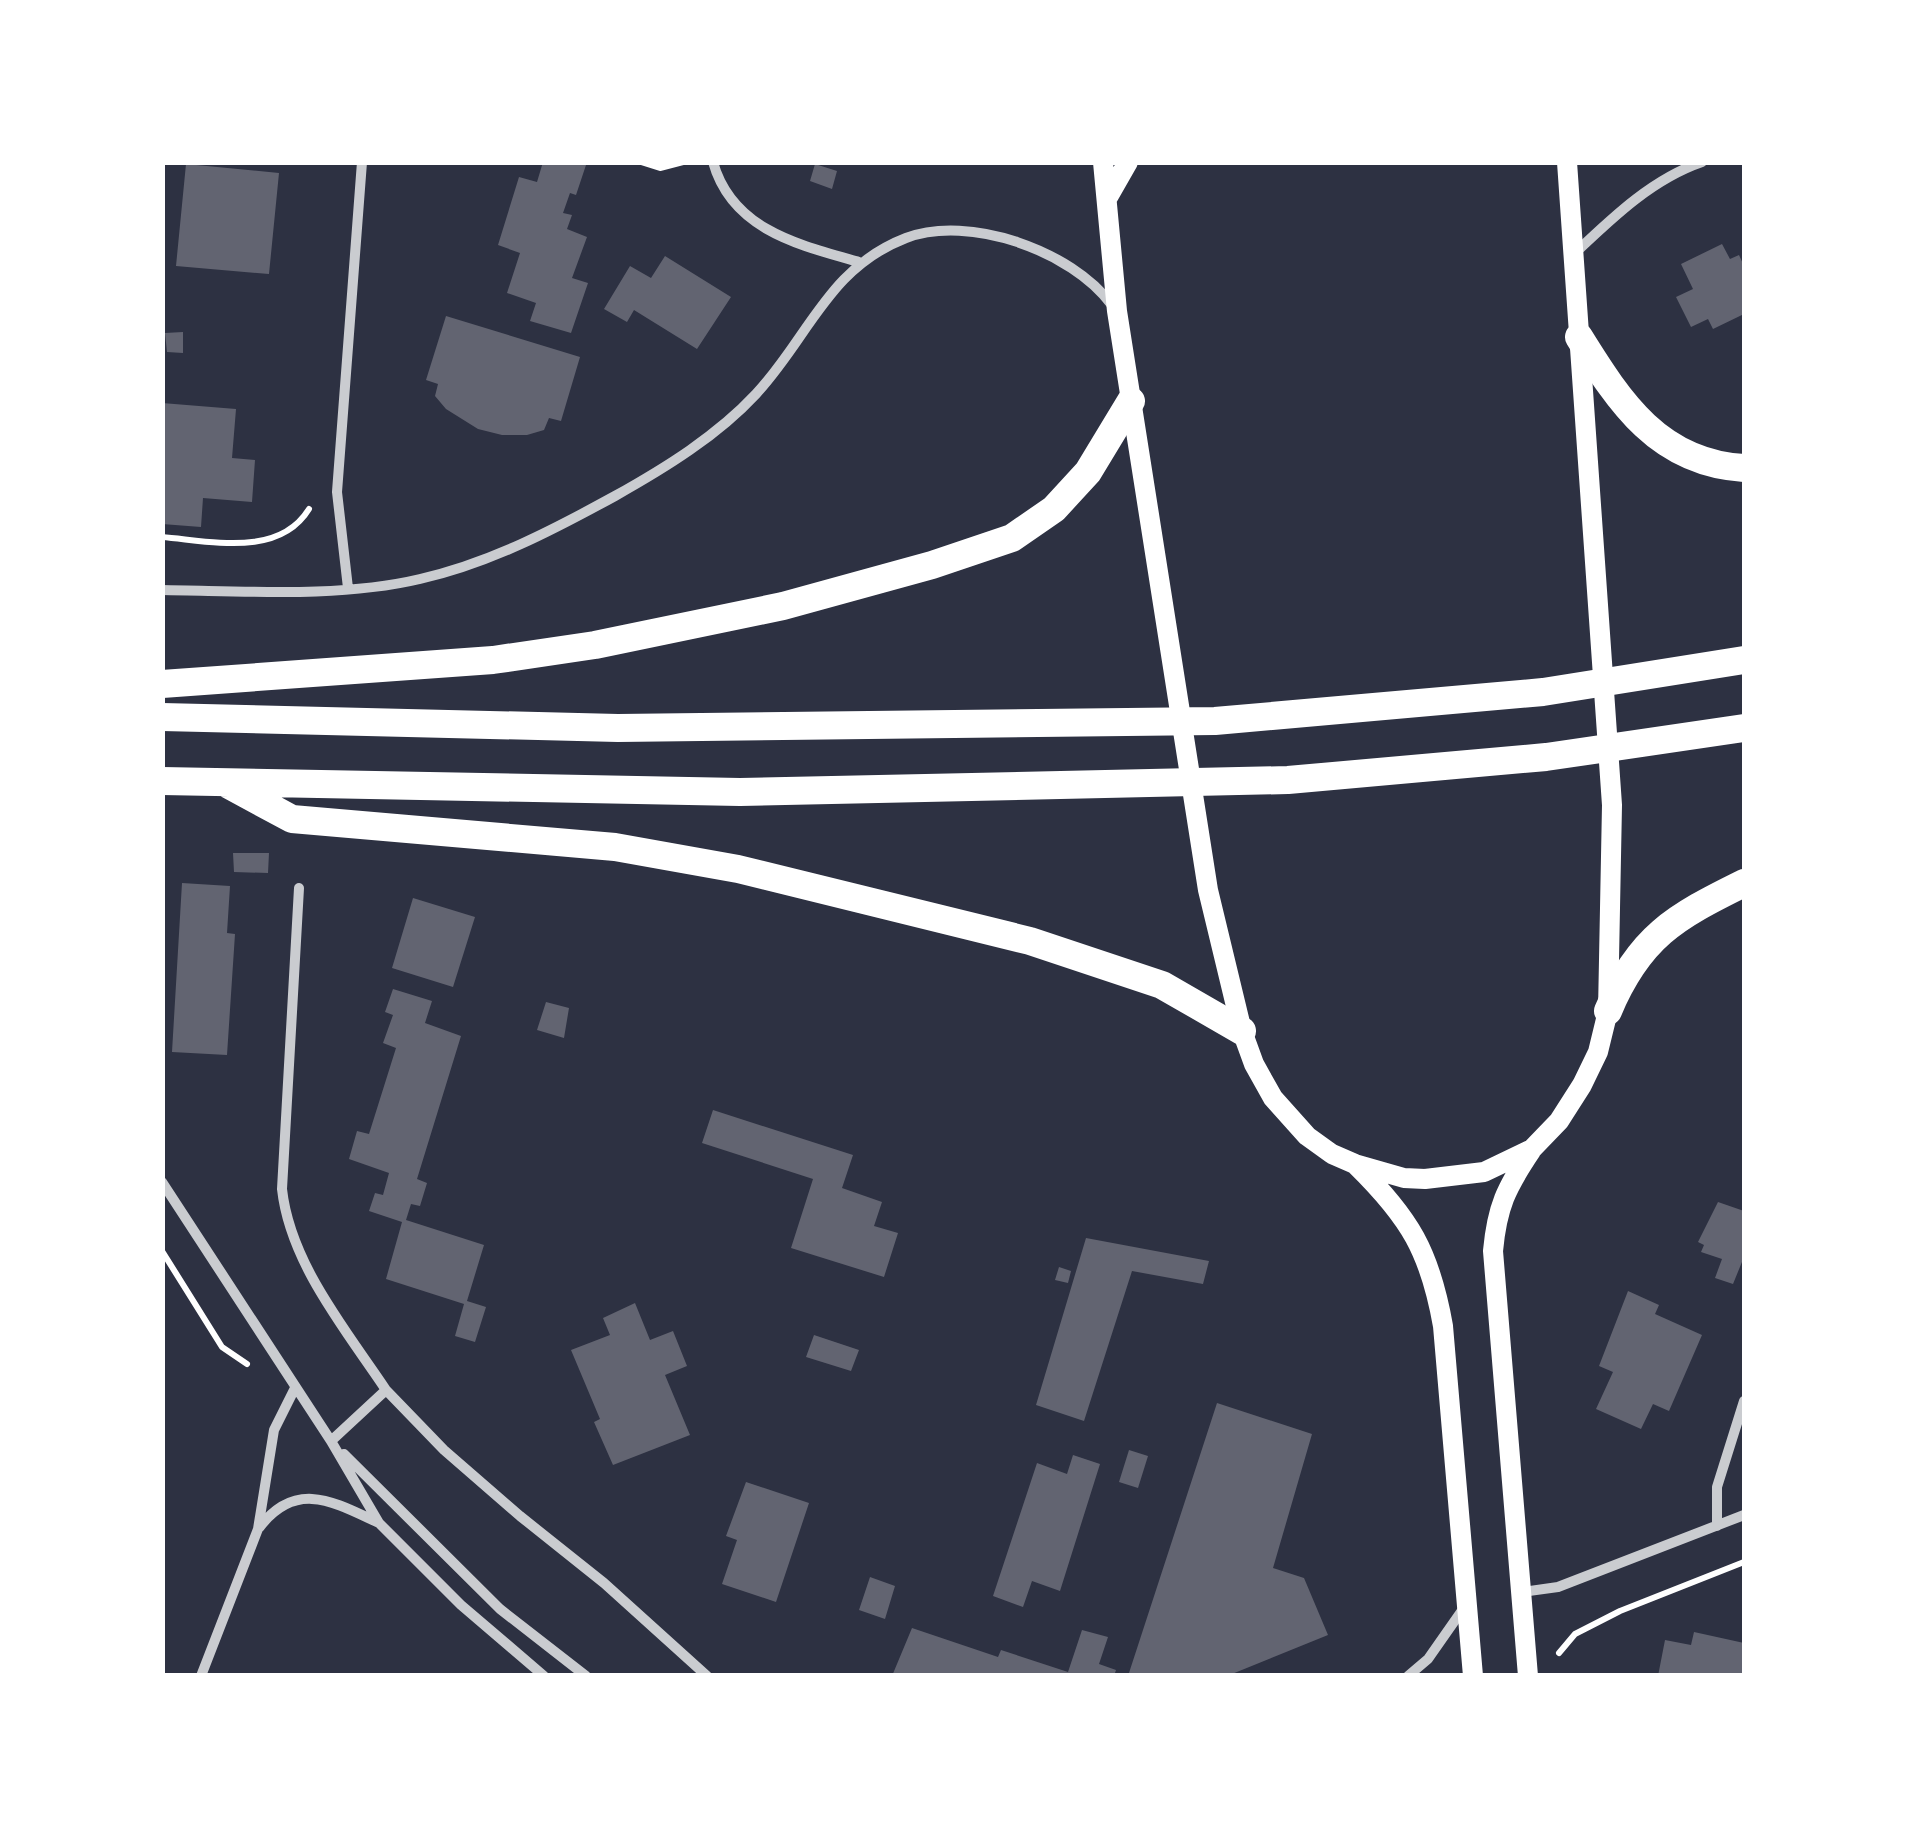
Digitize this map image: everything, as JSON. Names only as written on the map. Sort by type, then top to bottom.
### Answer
[{"type":"highway","points":[[1579,337],[1602,374],[1644,427],[1694,457],[1744,468]]},
{"type":"highway","points":[[162,684],[544,653],[783,606],[932,565],[1012,538],[1054,509],[1088,472],[1131,401]]},
{"type":"highway","points":[[162,717],[618,728],[1215,720],[1543,692],[1744,660]]},
{"type":"highway","points":[[162,782],[740,792],[1288,780],[1546,757],[1744,728]]},
{"type":"highway","points":[[224,782],[292,819],[615,847],[738,869],[1030,941],[1162,985],[1242,1030]]},
{"type":"highway","points":[[1608,1011],[1630,964],[1649,942],[1694,908],[1744,883]]},
{"type":"main road","points":[[1103,162],[1117,312],[1208,890],[1254,1064],[1289,1118],[1332,1154],[1355,1164],[1404,1178],[1452,1178],[1484,1172],[1532,1150]]},
{"type":"main road","points":[[1107,199],[1128,162]]},
{"type":"main road","points":[[1528,1676],[1493,1251],[1496,1216],[1505,1190],[1582,1085],[1598,1052],[1608,1011],[1612,804],[1565,167]]},
{"type":"main road","points":[[1355,1164],[1389,1198],[1409,1226],[1436,1281],[1472,1676]]},
{"type":"street","points":[[348,588],[337,492],[362,162]]},
{"type":"street","points":[[712,162],[734,206],[754,222],[782,237],[859,262]]},
{"type":"street","points":[[1574,254],[1636,198],[1702,162]]},
{"type":"street","points":[[162,590],[348,588],[418,580],[486,559],[574,519],[678,457],[731,418],[758,392],[829,295],[859,262],[911,236],[940,230],[974,231],[1007,239],[1072,266],[1098,286],[1117,312]]},
{"type":"street","points":[[299,888],[282,1189],[284,1208],[301,1254],[341,1324],[386,1390],[444,1450],[604,1583],[707,1676]]},
{"type":"street","points":[[162,1182],[331,1441],[379,1523],[461,1606],[544,1676]]},
{"type":"street","points":[[200,1676],[258,1529],[274,1430],[295,1388]]},
{"type":"street","points":[[331,1441],[386,1390]]},
{"type":"street","points":[[1717,1526],[1717,1486],[1744,1401]]},
{"type":"street","points":[[331,1441],[500,1609],[586,1676]]},
{"type":"street","points":[[258,1529],[269,1514],[285,1504],[324,1498],[379,1523]]},
{"type":"street","points":[[1522,1592],[1558,1587],[1744,1515]]},
{"type":"street","points":[[1408,1676],[1428,1659],[1467,1604]]},
{"type":"path","points":[[642,162],[660,168],[683,162]]},
{"type":"path","points":[[162,537],[237,542],[278,537],[299,524],[314,495],[337,492]]},
{"type":"path","points":[[1558,1654],[1576,1634],[1620,1611],[1744,1562]]},
{"type":"building","points":[[543,162],[586,165],[576,195],[570,193],[563,213],[572,215],[567,229],[587,237],[572,278],[588,283],[571,333],[530,321],[536,303],[507,293],[520,253],[498,245],[519,177],[537,182]]},
{"type":"building","points":[[186,164],[279,173],[269,274],[176,266]]},
{"type":"building","points":[[815,164],[837,171],[832,189],[810,181]]},
{"type":"building","points":[[1722,244],[1730,259],[1739,255],[1744,266],[1744,314],[1713,329],[1708,319],[1691,327],[1676,297],[1693,289],[1681,264]]},
{"type":"building","points":[[665,256],[731,297],[697,349],[634,310],[627,322],[604,309],[630,266],[651,278]]},
{"type":"building","points":[[446,316],[580,357],[561,421],[549,418],[544,430],[527,435],[502,435],[478,429],[446,409],[435,396],[438,384],[426,380]]},
{"type":"building","points":[[183,332],[183,353],[167,352],[165,333]]},
{"type":"building","points":[[162,403],[236,409],[232,458],[255,460],[252,502],[203,498],[201,527],[162,524]]},
{"type":"building","points":[[233,853],[269,853],[268,873],[234,872]]},
{"type":"building","points":[[182,883],[230,886],[227,933],[235,934],[227,1055],[172,1052]]},
{"type":"building","points":[[413,898],[475,917],[453,987],[392,968]]},
{"type":"building","points":[[393,989],[432,1001],[425,1023],[461,1036],[417,1179],[427,1183],[420,1206],[411,1204],[406,1220],[484,1245],[467,1301],[486,1307],[475,1342],[455,1336],[464,1304],[386,1279],[402,1222],[369,1211],[375,1193],[383,1195],[389,1173],[349,1159],[357,1131],[369,1134],[396,1048],[383,1043],[393,1015],[385,1012]]},
{"type":"building","points":[[546,1002],[569,1008],[564,1038],[537,1030]]},
{"type":"building","points":[[713,1110],[853,1155],[842,1188],[882,1202],[874,1226],[898,1233],[884,1277],[791,1248],[813,1179],[702,1143]]},
{"type":"building","points":[[1718,1202],[1744,1211],[1744,1257],[1733,1284],[1715,1278],[1722,1259],[1701,1252],[1704,1245],[1698,1242]]},
{"type":"building","points":[[1086,1238],[1209,1261],[1203,1284],[1132,1271],[1084,1421],[1036,1405]]},
{"type":"building","points":[[1059,1267],[1071,1271],[1068,1283],[1055,1280]]},
{"type":"building","points":[[1628,1291],[1659,1305],[1655,1314],[1702,1335],[1669,1411],[1653,1404],[1641,1429],[1596,1409],[1613,1372],[1599,1366]]},
{"type":"building","points":[[635,1303],[650,1340],[673,1331],[687,1366],[665,1375],[690,1435],[613,1465],[594,1422],[600,1419],[571,1350],[610,1335],[603,1318]]},
{"type":"building","points":[[814,1335],[859,1350],[851,1371],[806,1357]]},
{"type":"building","points":[[1217,1403],[1312,1434],[1273,1568],[1304,1578],[1328,1635],[1227,1676],[1128,1676]]},
{"type":"building","points":[[1129,1450],[1148,1456],[1138,1488],[1119,1482]]},
{"type":"building","points":[[1073,1455],[1100,1464],[1060,1591],[1032,1581],[1023,1607],[993,1596],[1037,1463],[1067,1474]]},
{"type":"building","points":[[746,1482],[809,1503],[776,1602],[722,1584],[737,1540],[726,1536]]},
{"type":"building","points":[[870,1577],[895,1586],[885,1619],[859,1610]]},
{"type":"building","points":[[912,1628],[998,1657],[1001,1650],[1068,1672],[1082,1630],[1108,1637],[1099,1664],[1116,1670],[1114,1676],[892,1676]]},
{"type":"building","points":[[1694,1632],[1744,1643],[1744,1676],[1658,1676],[1665,1640],[1691,1645]]}]
